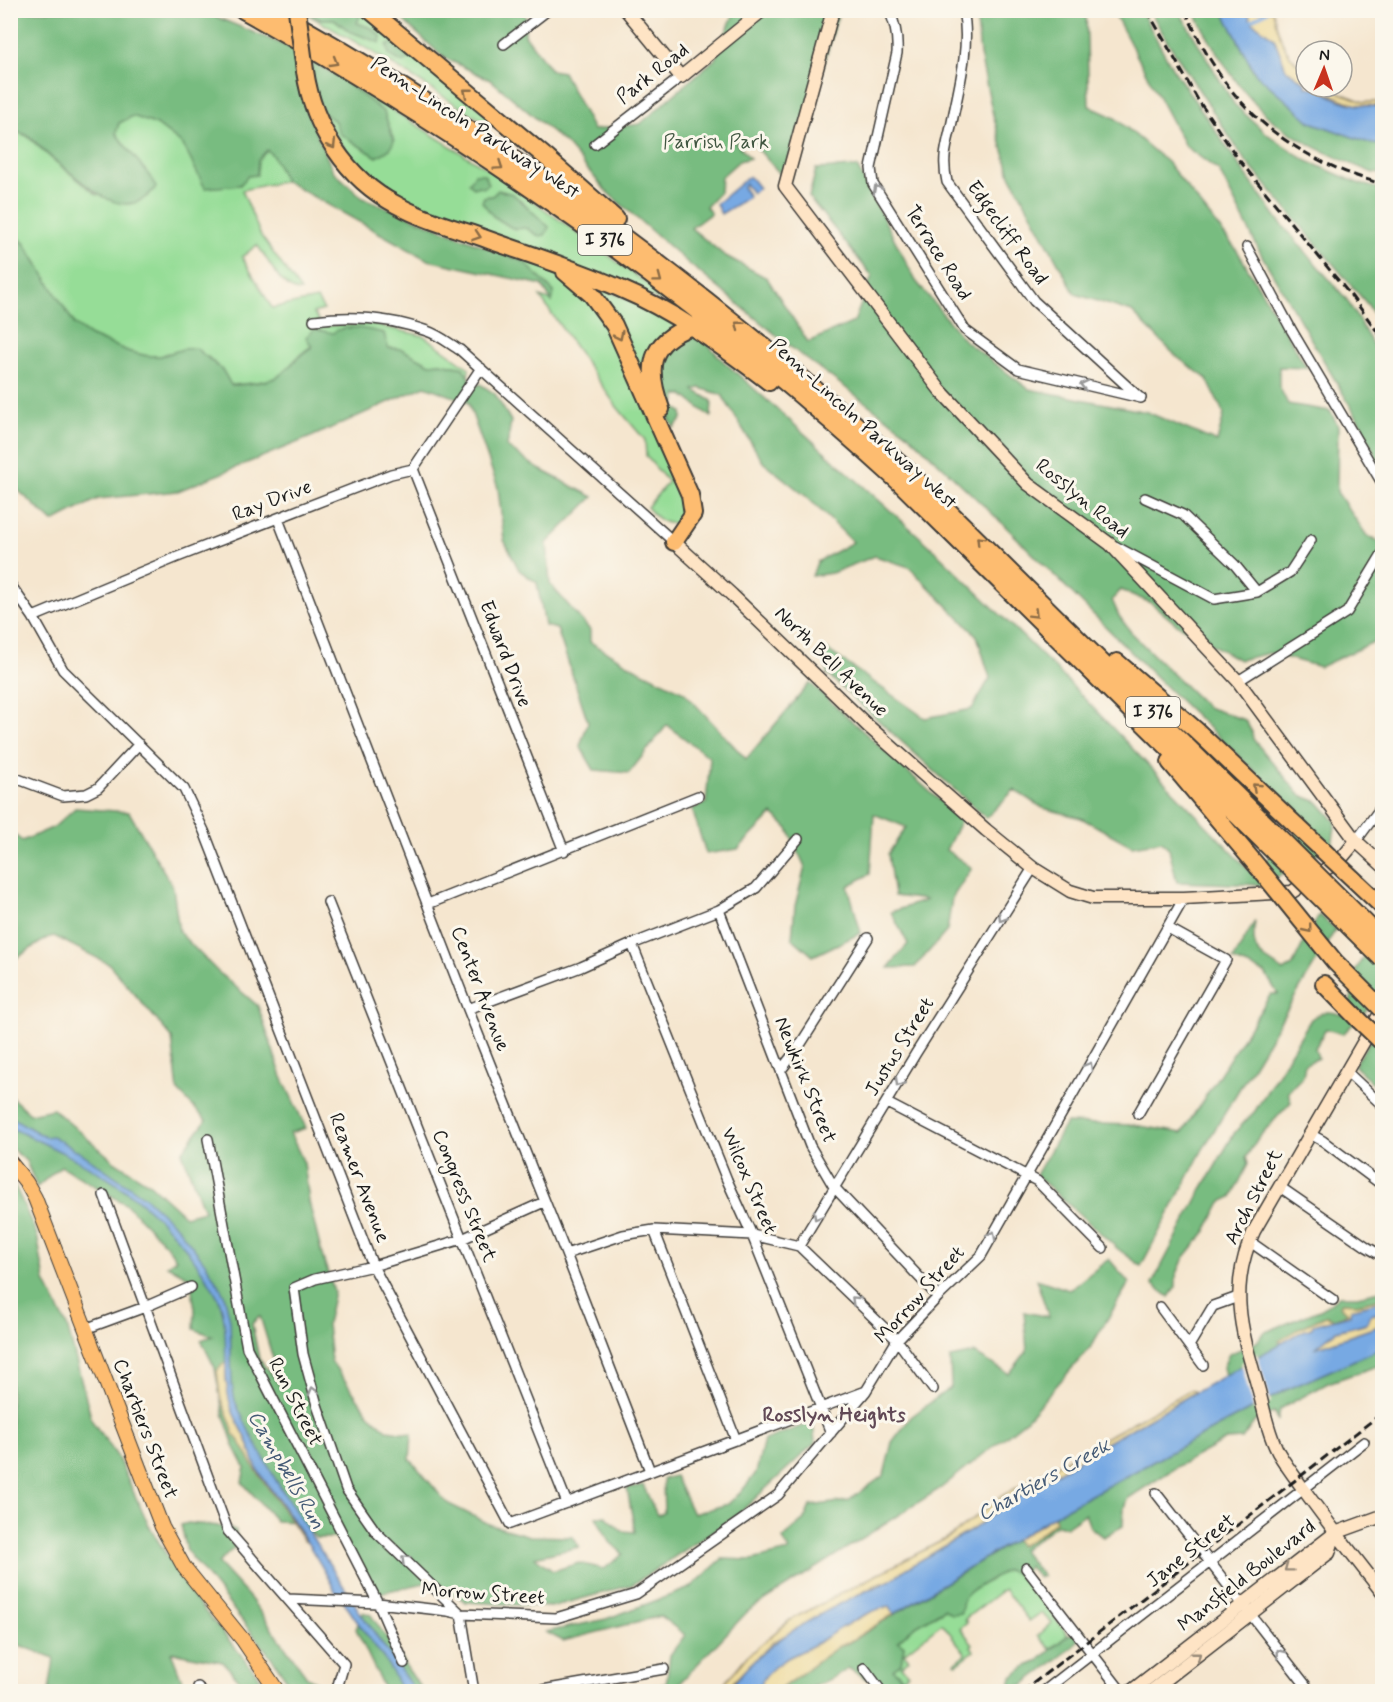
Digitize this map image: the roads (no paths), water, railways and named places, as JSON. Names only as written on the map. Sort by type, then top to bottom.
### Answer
[{"type":"highway","name":"Penn-Lincoln Parkway West","points":[[243,10],[414,110],[584,224],[746,349],[850,437],[900,483],[1097,677],[1279,847],[1383,939]]},
{"type":"highway","name":"Penn-Lincoln Parkway West","points":[[272,10],[362,62],[479,135],[592,213],[702,295],[859,427],[1021,581],[1279,847],[1383,959]]},
{"type":"highway","points":[[297,10],[305,71],[313,108],[327,137],[350,168],[371,189],[395,205],[422,216],[628,292],[692,326],[726,349],[900,483]]},
{"type":"highway","points":[[370,10],[548,159],[702,295]]},
{"type":"highway","points":[[553,263],[592,295],[614,325],[690,495],[693,514],[674,542]]},
{"type":"highway","points":[[674,542],[688,535],[696,525],[700,516],[700,503],[660,405],[654,381],[653,364],[656,352],[664,341],[692,326]]},
{"type":"highway","points":[[1021,581],[1180,716],[1383,906]]},
{"type":"highway","points":[[1097,677],[1335,962],[1383,1010]]},
{"type":"highway","points":[[1324,984],[1382,1042]]},
{"type":"main road","name":"Chartiers Street","points":[[10,1161],[35,1198],[144,1484],[172,1547],[196,1585],[243,1640],[278,1692]]},
{"type":"street","points":[[504,44],[548,10]]},
{"type":"street","points":[[626,10],[681,77]]},
{"type":"street","name":"Park Road","points":[[595,144],[763,10]]},
{"type":"street","name":"Rosslyn Road","points":[[832,10],[785,186],[940,390],[1029,484],[1110,544],[1238,681],[1356,841],[1383,865]]},
{"type":"street","name":"Terrace Road","points":[[889,10],[898,37],[897,53],[871,168],[873,184],[965,330],[1018,369],[1141,398]]},
{"type":"street","name":"Edgecliff Road","points":[[963,10],[965,19],[963,67],[943,165],[947,182],[1034,301],[1141,398]]},
{"type":"street","points":[[1247,247],[1292,331],[1383,483]]},
{"type":"street","name":"North Bell Avenue","points":[[315,320],[357,317],[387,320],[429,331],[460,350],[732,595],[868,726],[986,830],[1033,868],[1070,891],[1093,898],[1263,895],[1292,892],[1341,859],[1356,841]]},
{"type":"street","points":[[413,470],[481,368]]},
{"type":"street","name":"Ray Drive","points":[[33,617],[175,558],[392,474],[413,470]]},
{"type":"street","name":"Edward Drive","points":[[413,470],[564,851]]},
{"type":"street","points":[[1145,498],[1183,515],[1235,564],[1257,592]]},
{"type":"street","name":"Center Avenue","points":[[278,519],[650,1471]]},
{"type":"street","points":[[1110,544],[1214,599],[1257,592],[1290,572],[1311,540]]},
{"type":"street","points":[[1238,681],[1347,612],[1383,554]]},
{"type":"street","name":"Reamer Avenue","points":[[10,584],[33,617],[63,670],[184,789],[204,831],[373,1266],[510,1524],[567,1503]]},
{"type":"street","points":[[10,776],[63,796],[86,794],[98,788],[139,744]]},
{"type":"street","points":[[428,904],[698,796]]},
{"type":"street","points":[[1356,841],[1383,806]]},
{"type":"street","points":[[468,1009],[581,967],[719,910],[756,888],[798,839]]},
{"type":"street","name":"Justus Street","points":[[800,1246],[834,1187],[1033,868]]},
{"type":"street","name":"Morrow Street","points":[[288,1599],[362,1602],[461,1614],[556,1618],[636,1594],[778,1495],[866,1391],[897,1340],[981,1256],[1184,897]]},
{"type":"street","name":"Congress Street","points":[[328,902],[567,1503]]},
{"type":"street","name":"Newkirk Street","points":[[719,910],[810,1146],[834,1187],[938,1297]]},
{"type":"street","points":[[1138,1114],[1226,960],[1168,928]]},
{"type":"street","points":[[781,1070],[798,1048],[868,938]]},
{"type":"street","name":"Wilcox Street","points":[[632,944],[831,1433]]},
{"type":"street","name":"Arch Street","points":[[1383,1010],[1250,1241],[1243,1264],[1238,1297],[1246,1345],[1267,1420],[1279,1453],[1335,1533],[1383,1592]]},
{"type":"street","points":[[1346,1071],[1383,1105]]},
{"type":"street","points":[[887,1102],[1037,1181],[1103,1248]]},
{"type":"street","points":[[1310,1134],[1383,1185]]},
{"type":"street","name":"Run Street","points":[[208,1139],[247,1348],[378,1604],[404,1663]]},
{"type":"street","points":[[1280,1187],[1383,1256]]},
{"type":"street","points":[[104,1195],[228,1531],[344,1664],[338,1685],[340,1692]]},
{"type":"street","points":[[474,1692],[461,1614],[376,1532],[346,1489],[317,1405],[303,1354],[294,1288],[462,1239],[544,1202]]},
{"type":"street","points":[[654,1230],[736,1440]]},
{"type":"street","points":[[566,1254],[623,1235],[654,1230],[752,1235],[800,1246],[897,1340],[933,1389]]},
{"type":"street","points":[[1250,1241],[1333,1300]]},
{"type":"street","points":[[85,1329],[191,1287]]},
{"type":"street","points":[[1189,1346],[1213,1306],[1238,1297]]},
{"type":"street","points":[[1160,1307],[1203,1365]]},
{"type":"street","points":[[567,1503],[866,1391]]},
{"type":"street","name":"Jane Street","points":[[1043,1692],[1364,1442]]},
{"type":"street","points":[[1156,1493],[1311,1692]]},
{"type":"street","points":[[1335,1533],[1383,1516]]},
{"type":"street","name":"Mansfield Boulevard","points":[[1130,1692],[1335,1533]]},
{"type":"street","name":"Mansfield Boulevard","points":[[1150,1692],[1329,1553],[1335,1533]]},
{"type":"street","points":[[1026,1568],[1122,1692]]},
{"type":"street","points":[[864,1668],[882,1692]]},
{"type":"street","points":[[531,1692],[664,1669]]},
{"type":"water","points":[[1223,11],[1248,11],[1251,21],[1274,38],[1286,69],[1294,75],[1294,99],[1338,99],[1348,103],[1382,106],[1382,145],[1372,144],[1311,122],[1255,73]]},
{"type":"water","points":[[748,177],[759,188],[752,193],[745,184],[743,187],[749,197],[721,214],[716,204]]},
{"type":"water","points":[[11,1117],[45,1137],[52,1136],[73,1150],[77,1150],[146,1198],[178,1228],[206,1264],[224,1294],[230,1320],[232,1386],[235,1401],[249,1431],[277,1482],[360,1612],[415,1691],[401,1691],[385,1660],[342,1598],[336,1593],[309,1545],[258,1470],[229,1398],[223,1313],[211,1285],[195,1261],[176,1237],[135,1197],[89,1167],[11,1128]]},
{"type":"water","points":[[1382,1301],[1382,1312],[1371,1315],[1367,1323],[1336,1331],[1315,1348],[1382,1325],[1382,1348],[1286,1390],[1065,1509],[894,1614],[890,1606],[853,1621],[775,1666],[766,1675],[757,1691],[728,1692],[753,1661],[784,1636],[837,1605],[893,1578],[972,1530],[1004,1506],[1101,1446],[1312,1328],[1313,1325],[1350,1315],[1351,1309]]},
{"type":"waterway","points":[[1251,21],[1269,10]]},
{"type":"railway","points":[[1147,10],[1198,100],[1239,160],[1352,297],[1382,338]]},
{"type":"railway","points":[[1185,10],[1205,51],[1228,86],[1265,125],[1308,154],[1356,176],[1382,184]]},
{"type":"railway","points":[[1022,1692],[1382,1413]]},
{"type":"district","name":"Rosslyn Heights","points":[[834,1415]]},
{"type":"park label","name":"Parrish Park","points":[[716,142]]},
{"type":"water label","name":"Campbells Run","points":[[286,1470]]},
{"type":"water label","name":"Chartiers Creek","points":[[1044,1480]]}]
